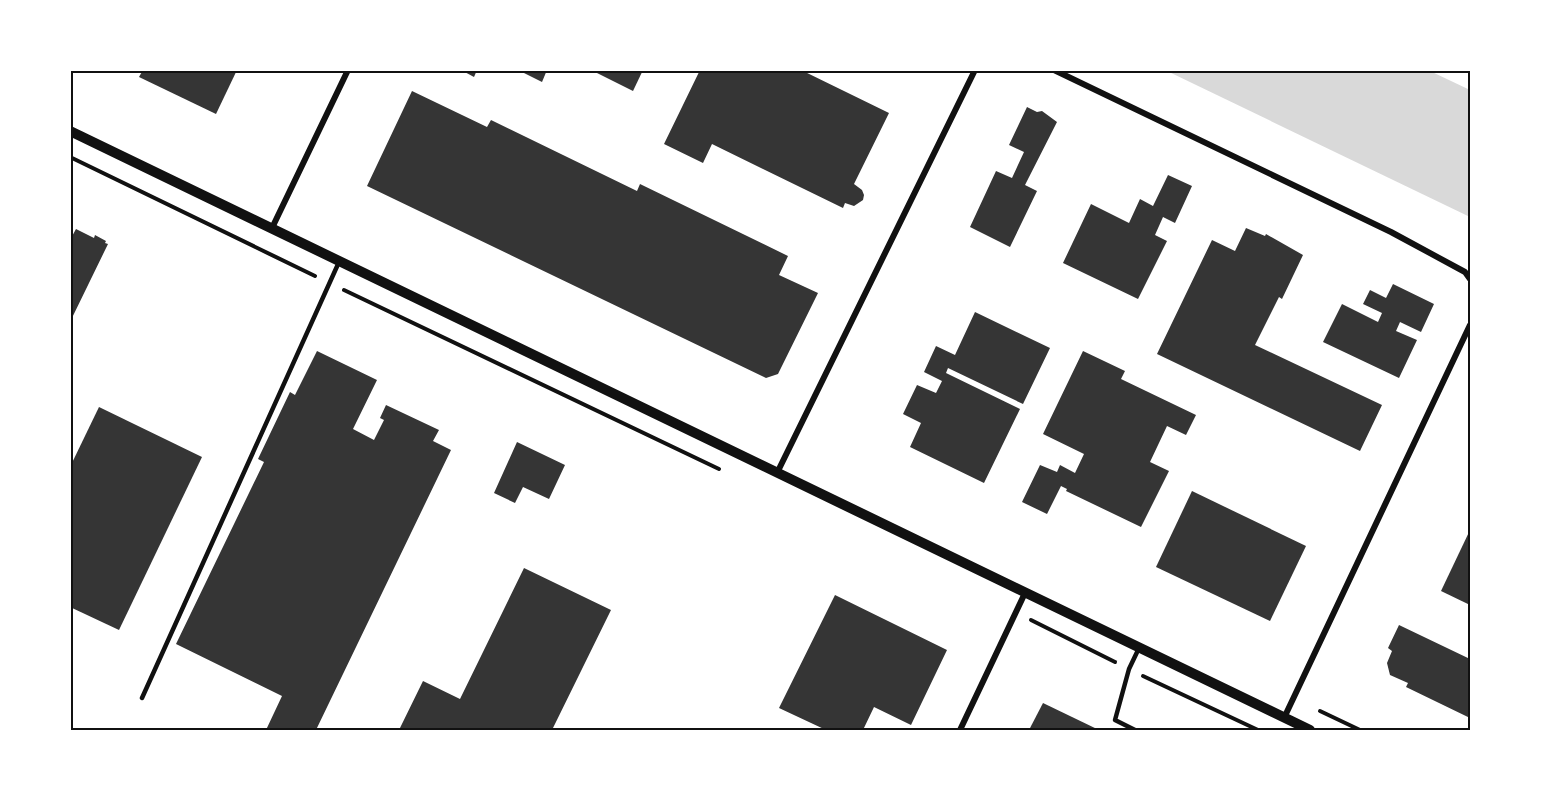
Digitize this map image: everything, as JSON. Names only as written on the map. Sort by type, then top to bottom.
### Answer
[{"type":"street","points":[[272,228],[348,70]]},
{"type":"street","points":[[777,474],[975,70]]},
{"type":"street","points":[[1054,70],[1391,232],[1465,272],[1470,279]]},
{"type":"street","points":[[70,131],[1311,730]]},
{"type":"street","points":[[1284,718],[1470,325]]},
{"type":"street","points":[[960,730],[1025,593]]},
{"type":"lane","points":[[142,698],[339,262]]},
{"type":"lane","points":[[1135,730],[1115,720],[1129,669],[1139,648]]},
{"type":"path","points":[[70,157],[726,472]]},
{"type":"path","points":[[1016,612],[1258,730]]},
{"type":"shaded area","points":[[1167,71],[1430,71],[1470,90],[1470,217]]},
{"type":"building","points":[[143,70],[237,70],[216,114],[139,77]]},
{"type":"building","points":[[461,70],[477,70],[474,77]]},
{"type":"building","points":[[518,70],[547,70],[542,82]]},
{"type":"building","points":[[591,70],[643,70],[633,91]]},
{"type":"building","points":[[700,70],[801,70],[889,113],[854,184],[862,190],[863,200],[854,206],[845,203],[843,208],[712,144],[703,163],[664,144]]},
{"type":"building","points":[[412,91],[487,127],[491,120],[637,191],[640,184],[788,256],[779,275],[818,293],[778,374],[766,378],[367,186]]},
{"type":"building","points":[[1027,107],[1037,112],[1042,111],[1057,122],[1025,185],[1037,191],[1010,247],[970,227],[996,171],[1012,178],[1024,152],[1009,145]]},
{"type":"building","points":[[1168,175],[1192,186],[1175,223],[1163,217],[1155,235],[1167,241],[1138,299],[1063,263],[1091,204],[1129,223],[1140,199],[1153,206]]},
{"type":"building","points":[[1246,228],[1265,236],[1266,234],[1303,255],[1282,299],[1279,297],[1255,345],[1382,405],[1360,451],[1157,354],[1212,240],[1235,251]]},
{"type":"building","points":[[76,229],[94,238],[95,235],[108,244],[70,322],[70,240]]},
{"type":"building","points":[[1393,284],[1434,304],[1421,332],[1400,322],[1396,331],[1417,340],[1399,378],[1323,342],[1342,304],[1378,322],[1382,313],[1363,304],[1370,290],[1386,298]]},
{"type":"building","points":[[975,312],[1050,348],[1023,404],[948,368],[946,373],[1020,409],[984,483],[910,447],[921,423],[903,414],[917,385],[936,393],[942,381],[924,372],[936,346],[955,355]]},
{"type":"building","points":[[317,351],[377,380],[353,429],[374,440],[384,420],[380,418],[386,405],[439,430],[433,441],[451,450],[316,730],[266,730],[282,696],[176,644],[264,462],[258,459],[290,392],[295,395]]},
{"type":"building","points":[[1083,351],[1125,371],[1121,379],[1196,415],[1186,435],[1167,426],[1150,462],[1169,471],[1141,527],[1066,491],[1067,489],[1061,486],[1047,514],[1022,502],[1040,465],[1057,472],[1060,465],[1075,473],[1084,454],[1043,434]]},
{"type":"building","points":[[99,407],[202,457],[119,630],[70,607],[70,467]]},
{"type":"building","points":[[517,442],[565,465],[549,499],[523,487],[515,503],[494,493]]},
{"type":"building","points":[[1192,491],[1306,546],[1270,621],[1156,567]]},
{"type":"building","points":[[1470,530],[1470,605],[1441,591]]},
{"type":"building","points":[[524,568],[611,610],[552,730],[399,730],[423,681],[460,699]]},
{"type":"building","points":[[835,595],[947,650],[911,725],[874,707],[863,730],[826,730],[779,708]]},
{"type":"building","points":[[1399,625],[1470,659],[1470,718],[1406,687],[1408,683],[1390,675],[1387,663],[1392,651],[1388,648]]},
{"type":"building","points":[[1043,703],[1099,730],[1029,730]]}]
